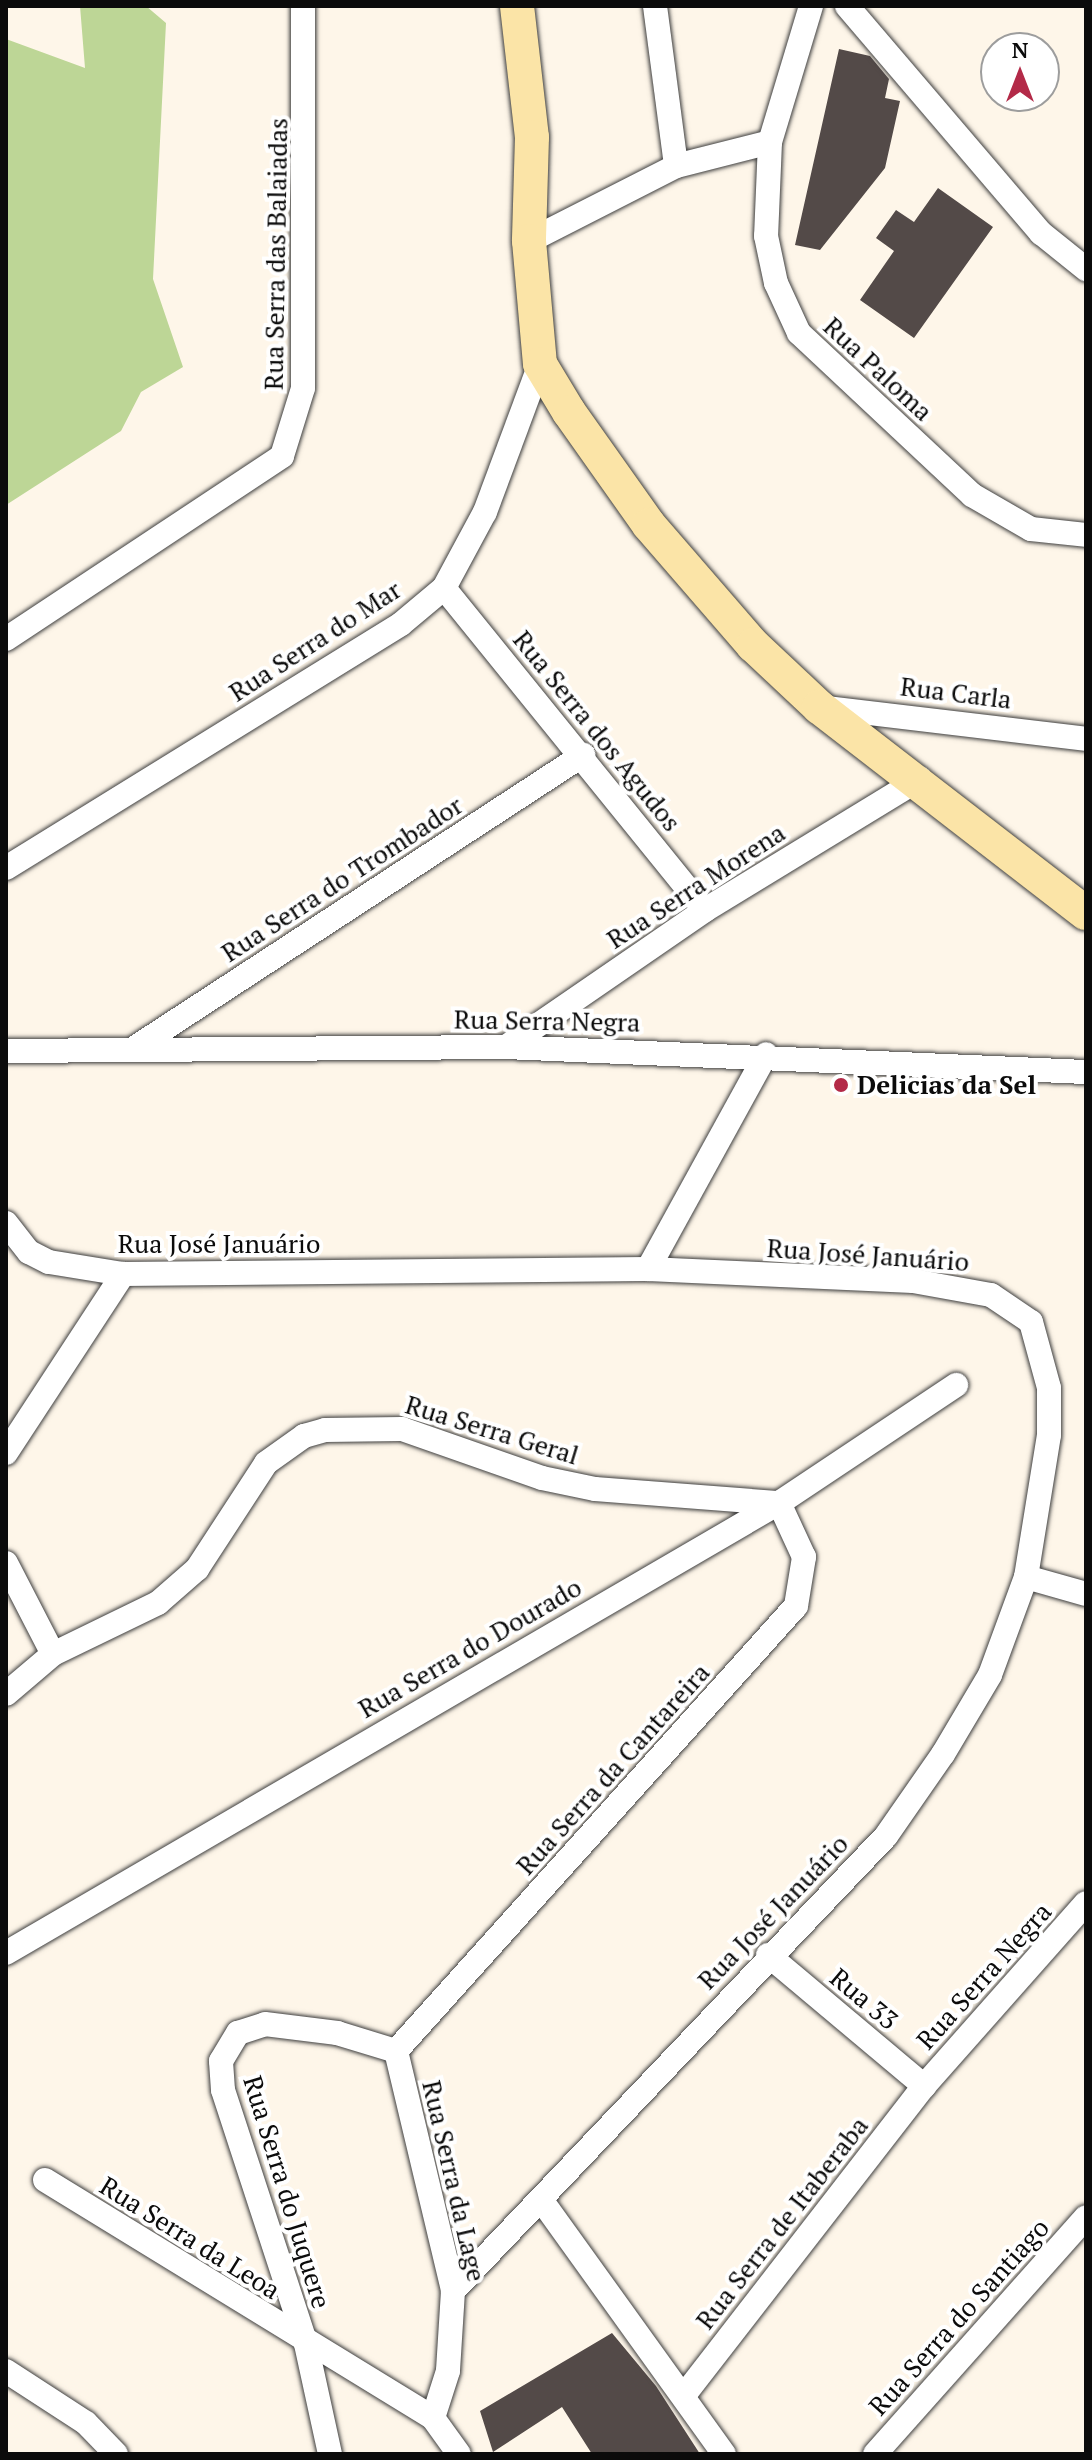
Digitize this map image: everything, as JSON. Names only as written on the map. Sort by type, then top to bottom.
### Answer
[{"type":"street","name":"Rua Serra das Balaiadas","points":[[6,639],[282,456],[303,388],[303,6]]},
{"type":"street","points":[[517,6],[532,137],[529,241],[540,364],[649,525],[753,645],[819,707],[920,779],[1086,913]]},
{"type":"street","points":[[655,6],[676,166]]},
{"type":"street","name":"Rua Paloma","points":[[811,6],[770,142],[766,236],[776,283],[799,333],[972,495],[1031,529],[1086,535]]},
{"type":"street","points":[[847,6],[1041,233],[1086,269]]},
{"type":"street","points":[[529,241],[676,166],[770,142]]},
{"type":"street","name":"Rua Serra do Mar","points":[[6,868],[401,624],[444,588],[485,512],[540,364]]},
{"type":"street","name":"Rua Serra dos Agudos","points":[[444,588],[583,755],[705,910]]},
{"type":"street","name":"Rua Carla","points":[[819,707],[1086,739]]},
{"type":"street","name":"Rua Serra do Trombador","points":[[133,1050],[583,755]]},
{"type":"street","name":"Rua Serra Morena","points":[[506,1047],[705,910],[920,779]]},
{"type":"street","name":"Rua Serra Negra","points":[[6,1051],[506,1047],[766,1054],[1086,1072]]},
{"type":"street","points":[[648,1269],[766,1054]]},
{"type":"street","name":"Rua José Januário","points":[[6,1223],[29,1252],[49,1262],[123,1274],[648,1269],[961,1286],[1017,1309],[1031,1322],[1041,1348],[1049,1388],[1044,1475],[1026,1577],[990,1675],[943,1754],[886,1836],[768,1955],[542,2201],[453,2291]]},
{"type":"street","points":[[6,1453],[123,1274]]},
{"type":"street","name":"Rua Serra do Dourado","points":[[6,1953],[779,1503],[956,1385]]},
{"type":"street","name":"Rua Serra Geral","points":[[6,1694],[53,1654],[158,1603],[206,1558],[266,1463],[304,1436],[325,1430],[402,1429],[542,1478],[595,1489],[779,1503]]},
{"type":"street","name":"Rua Serra da Cantareira","points":[[396,2051],[796,1606],[804,1557],[779,1503]]},
{"type":"street","points":[[6,1563],[53,1654]]},
{"type":"street","points":[[1026,1577],[1086,1594]]},
{"type":"street","name":"Rua Serra Negra","points":[[924,2086],[1086,1903]]},
{"type":"street","name":"Rua 33","points":[[768,1955],[924,2086]]},
{"type":"street","name":"Rua Serra do Juquere","points":[[330,2454],[306,2344],[223,2090],[221,2061],[238,2033],[265,2024],[337,2033],[396,2051]]},
{"type":"street","name":"Rua Serra da Lage","points":[[396,2051],[453,2291],[448,2371],[433,2418]]},
{"type":"street","name":"Rua Serra de Itaberaba","points":[[685,2394],[924,2086]]},
{"type":"street","name":"Rua Serra da Leoa","points":[[45,2180],[306,2344],[433,2418]]},
{"type":"street","points":[[542,2201],[685,2394],[724,2454]]},
{"type":"street","name":"Rua Serra do Santiago","points":[[875,2454],[1086,2217]]},
{"type":"street","points":[[6,2371],[86,2423],[116,2454]]},
{"type":"street","points":[[433,2418],[459,2454]]},
{"type":"green space","points":[[80,6],[146,6],[166,23],[153,279],[183,367],[141,392],[121,431],[6,505],[6,39],[85,68]]},
{"type":"building","points":[[839,49],[870,56],[889,79],[885,98],[900,101],[885,168],[820,250],[795,245]]},
{"type":"building","points":[[938,188],[993,227],[914,338],[860,300],[894,251],[876,238],[896,210],[914,222]]},
{"type":"building","points":[[612,2333],[656,2386],[700,2454],[592,2454],[562,2407],[493,2452],[480,2411]]},
{"type":"place","name":"Delicias da Sel","points":[[841,1085]]}]
